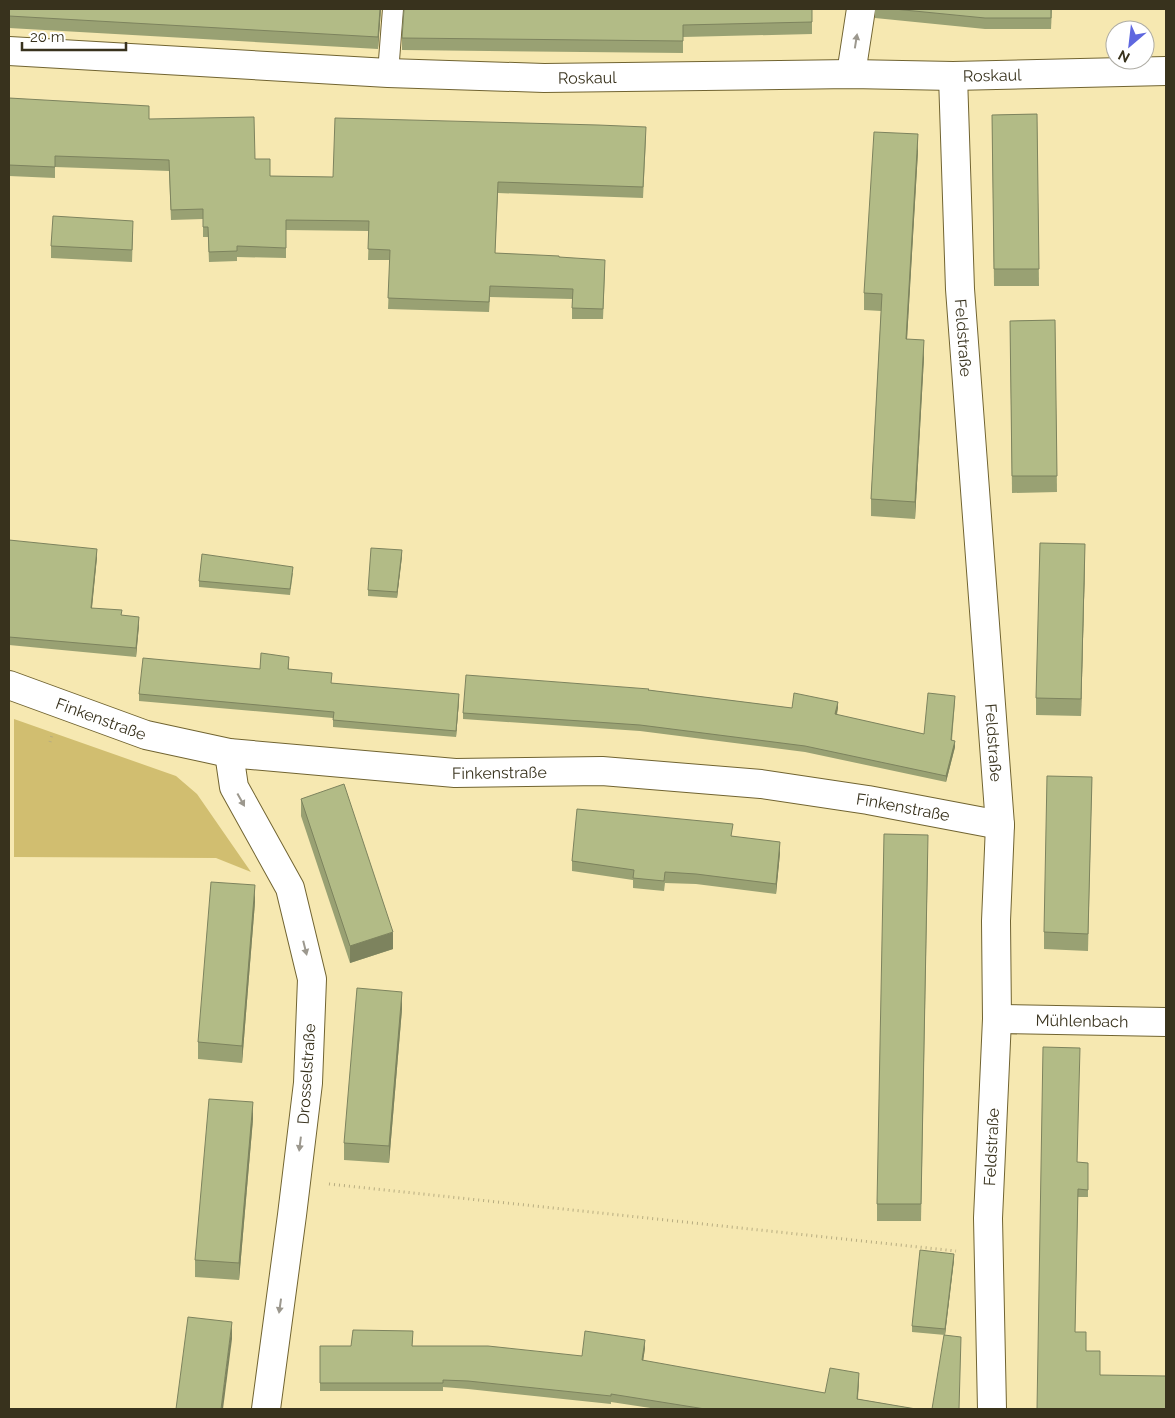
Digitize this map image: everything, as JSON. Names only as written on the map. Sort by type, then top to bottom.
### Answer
[{"type":"street","points":[[851,74],[861,9]]},
{"type":"street","name":"Roskaul","points":[[9,50],[388,73],[544,78],[851,74],[953,76],[1166,71]]},
{"type":"street","name":"Feldstraße","points":[[953,76],[960,289],[1000,825],[996,921],[997,1019],[988,1218],[992,1409]]},
{"type":"street","name":"Finkenstraße","points":[[9,685],[146,735],[230,753],[456,773],[602,771],[761,784],[868,800],[1000,825]]},
{"type":"street","name":"Drosselstraße","points":[[230,753],[234,788],[290,888],[312,979],[308,1083],[266,1409]]},
{"type":"street","name":"Mühlenbach","points":[[997,1019],[1166,1022]]},
{"type":"lane","points":[[388,73],[393,9]]},
{"type":"path","points":[[296,1181],[989,1255]]},
{"type":"shaded area","points":[[14,719],[176,776],[197,794],[251,872],[216,858],[14,857]]},
{"type":"building","points":[[9,9],[380,9],[378,37],[9,16]]},
{"type":"building","points":[[404,9],[812,9],[812,22],[683,25],[683,41],[402,38]]},
{"type":"building","points":[[894,9],[1051,9],[1051,18],[985,18]]},
{"type":"building","points":[[9,98],[149,106],[149,119],[254,117],[255,159],[270,159],[270,176],[333,177],[335,118],[646,127],[643,187],[498,182],[495,253],[605,260],[603,309],[572,308],[573,289],[490,286],[489,302],[388,298],[390,250],[368,249],[369,221],[286,220],[286,248],[237,246],[237,251],[209,252],[208,227],[203,227],[203,209],[171,210],[169,160],[55,156],[55,167],[9,165]]},
{"type":"building","points":[[1037,114],[1039,269],[994,269],[992,115]]},
{"type":"building","points":[[874,132],[918,134],[906,339],[924,340],[915,502],[871,499],[882,294],[864,293]]},
{"type":"building","points":[[53,216],[133,221],[132,250],[51,246]]},
{"type":"building","points":[[1055,320],[1057,476],[1012,476],[1010,321]]},
{"type":"building","points":[[9,540],[97,549],[91,608],[122,610],[121,615],[139,617],[136,648],[9,637]]},
{"type":"building","points":[[1040,543],[1085,544],[1081,699],[1036,698]]},
{"type":"building","points":[[371,548],[402,550],[397,592],[368,590]]},
{"type":"building","points":[[202,554],[293,567],[290,589],[199,581]]},
{"type":"building","points":[[261,653],[289,657],[288,669],[332,673],[331,683],[459,694],[456,731],[333,720],[334,712],[139,694],[143,658],[260,669]]},
{"type":"building","points":[[466,675],[649,689],[792,708],[794,693],[838,702],[835,714],[924,734],[928,693],[955,696],[951,740],[955,741],[946,776],[805,746],[640,725],[463,713]]},
{"type":"building","points":[[1047,776],[1092,777],[1088,934],[1044,932]]},
{"type":"building","points":[[344,784],[393,932],[350,946],[301,799]]},
{"type":"building","points":[[577,809],[733,824],[731,836],[780,842],[776,884],[665,872],[664,881],[633,878],[634,870],[572,861]]},
{"type":"building","points":[[884,834],[928,835],[921,1204],[877,1204]]},
{"type":"building","points":[[211,882],[255,885],[242,1046],[198,1042]]},
{"type":"building","points":[[357,988],[402,992],[389,1146],[344,1143]]},
{"type":"building","points":[[1043,1047],[1080,1048],[1077,1162],[1088,1163],[1088,1190],[1078,1189],[1075,1332],[1086,1332],[1086,1351],[1100,1351],[1100,1375],[1166,1376],[1166,1409],[1037,1409]]},
{"type":"building","points":[[209,1099],[253,1102],[239,1263],[195,1260]]},
{"type":"building","points":[[920,1250],[954,1254],[945,1329],[912,1326]]},
{"type":"building","points":[[188,1317],[232,1322],[221,1409],[176,1409]]},
{"type":"building","points":[[353,1330],[413,1331],[412,1346],[488,1346],[582,1356],[585,1331],[645,1340],[642,1360],[825,1393],[830,1368],[859,1373],[857,1399],[916,1409],[705,1409],[611,1394],[611,1396],[468,1381],[443,1380],[443,1383],[320,1383],[320,1346],[351,1346]]},
{"type":"building","points":[[944,1335],[961,1337],[959,1409],[932,1409]]}]
